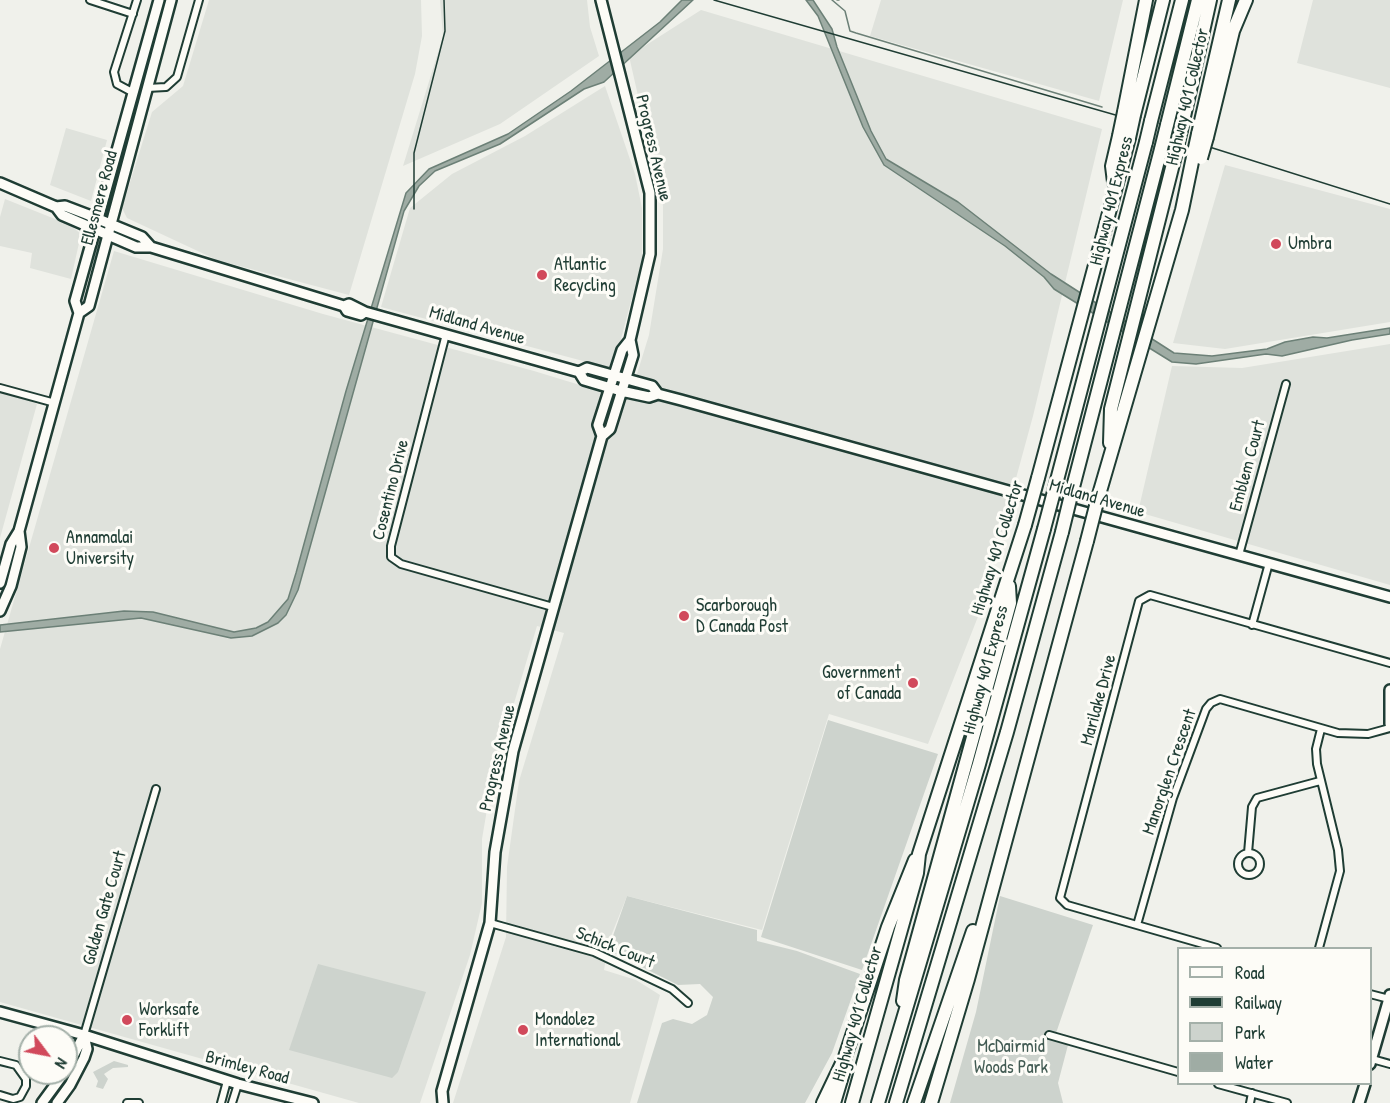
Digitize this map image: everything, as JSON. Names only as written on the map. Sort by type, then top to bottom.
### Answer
[{"type":"highway","points":[[1129,113],[1146,0]]},
{"type":"highway","name":"Highway 401 Collector","points":[[852,1103],[917,873],[919,854],[1025,525],[1115,191],[1129,113],[1163,0]]},
{"type":"highway","name":"Highway 401 Express","points":[[878,1103],[979,764],[1044,530],[1182,0]]},
{"type":"highway","name":"Highway 401 Express","points":[[896,1103],[1007,732],[1062,532],[1198,0]]},
{"type":"highway","points":[[1109,462],[1111,409],[1176,152],[1210,0]]},
{"type":"highway","name":"Highway 401 Collector","points":[[1203,136],[1229,0]]},
{"type":"highway","points":[[931,1103],[1023,779],[1098,498],[1233,31],[1246,0]]},
{"type":"highway","points":[[898,1038],[906,980],[1010,603],[1008,579]]},
{"type":"highway","points":[[914,1103],[1023,779]]},
{"type":"highway","points":[[823,1103],[845,1056],[888,927],[909,871],[919,854]]},
{"type":"highway","points":[[834,1103],[842,1077],[845,1056]]},
{"type":"main road","name":"Ellesmere Road","points":[[80,313],[75,301],[159,0]]},
{"type":"main road","name":"Ellesmere Road","points":[[0,583],[11,544],[19,531],[80,313],[89,306],[171,0]]},
{"type":"main road","name":"Progress Avenue","points":[[443,1103],[442,1091],[490,923],[502,805],[513,752],[602,436],[610,429],[633,355],[630,340],[650,254],[650,193],[601,0]]},
{"type":"main road","name":"Midland Avenue","points":[[0,183],[56,207],[65,206],[142,237],[151,248]]},
{"type":"main road","name":"Midland Avenue","points":[[56,207],[62,215],[94,231],[136,247],[151,248],[344,306],[349,304],[365,312],[579,372],[585,380],[621,391],[649,397],[658,394],[1390,597]]},
{"type":"main road","name":"Progress Avenue","points":[[602,436],[598,425],[622,350],[630,340]]},
{"type":"main road","name":"Midland Avenue","points":[[579,372],[588,368],[652,386],[658,394]]},
{"type":"main road","name":"Ellesmere Road","points":[[0,611],[14,576],[21,547],[19,531]]},
{"type":"main road","points":[[1390,690],[1390,724]]},
{"type":"main road","points":[[1372,1057],[1389,997]]},
{"type":"main road","name":"Brimley Road","points":[[0,1012],[84,1035],[227,1081],[313,1103]]},
{"type":"main road","points":[[78,1047],[84,1035]]},
{"type":"main road","points":[[57,1103],[70,1085],[84,1058],[87,1049],[84,1035]]},
{"type":"main road","points":[[44,1102],[56,1085]]},
{"type":"main road","points":[[1359,1103],[1364,1085]]},
{"type":"main road","name":"Progress Avenue","points":[[433,1103],[442,1091]]},
{"type":"street","points":[[90,0],[132,14]]},
{"type":"street","points":[[132,92],[117,84],[114,72],[137,0]]},
{"type":"street","points":[[147,88],[166,87],[177,77],[199,0]]},
{"type":"street","name":"Cosentino Drive","points":[[446,334],[391,546],[391,557],[401,564],[553,607]]},
{"type":"street","name":"Emblem Court","points":[[1239,555],[1286,384]]},
{"type":"street","points":[[0,388],[54,403]]},
{"type":"street","points":[[1252,625],[1269,563]]},
{"type":"street","points":[[1,573],[14,576]]},
{"type":"street","name":"Marilake Drive","points":[[1214,947],[1067,905],[1060,898],[1126,659],[1137,605],[1143,598],[1150,596],[1390,663]]},
{"type":"street","name":"Manorglen Crescent","points":[[1137,925],[1173,798],[1208,705],[1220,699],[1321,729],[1353,734],[1374,733],[1390,729]]},
{"type":"street","points":[[1319,947],[1340,871],[1338,850],[1316,758],[1321,729]]},
{"type":"street","points":[[1248,853],[1252,807],[1257,798],[1320,781]]},
{"type":"street","name":"Golden Gate Court","points":[[84,1035],[156,789]]},
{"type":"street","name":"Schick Court","points":[[490,923],[594,952],[672,989],[688,1003]]},
{"type":"street","points":[[1372,994],[1389,997]]},
{"type":"street","points":[[1049,1035],[1177,1071]]},
{"type":"street","points":[[0,1061],[16,1065],[26,1079],[20,1097],[13,1099],[0,1095]]},
{"type":"street","points":[[1372,1061],[1390,1064]]},
{"type":"street","points":[[220,1103],[227,1081]]},
{"type":"street","points":[[232,1103],[238,1084]]},
{"type":"street","points":[[1225,1085],[1287,1103]]},
{"type":"street","points":[[1250,1103],[1252,1093]]},
{"type":"street","points":[[127,1103],[139,1103]]},
{"type":"shaded area","points":[[209,0],[421,0],[422,36],[415,74],[349,295],[217,260],[127,218],[122,208],[152,112],[183,86]]},
{"type":"shaded area","points":[[440,0],[587,0],[590,27],[599,56],[500,124],[403,166],[443,36]]},
{"type":"shaded area","points":[[881,0],[1123,0],[1099,101],[870,36]]},
{"type":"shaded area","points":[[1313,0],[1390,0],[1390,88],[1297,63]]},
{"type":"shaded area","points":[[701,10],[1102,129],[1033,416],[979,614],[928,744],[829,714],[762,930],[627,896],[609,941],[604,970],[636,980],[660,995],[630,1103],[453,1103],[506,937],[507,867],[519,781],[564,633],[537,626],[493,774],[482,839],[482,903],[470,955],[420,1103],[359,1103],[0,1002],[0,649],[114,251],[323,314],[534,371],[629,400],[649,335],[663,249],[663,206],[629,56]]},
{"type":"shaded area","name":"Atlantic Recycling","points":[[605,86],[635,174],[642,208],[642,260],[613,369],[381,307],[410,208],[452,174],[525,136]]},
{"type":"shaded area","points":[[66,128],[107,140],[91,201],[50,185]]},
{"type":"shaded area","points":[[1225,165],[1390,209],[1390,322],[1225,349],[1173,343]]},
{"type":"shaded area","points":[[5,199],[70,225],[81,234],[71,279],[30,268],[32,253],[0,246],[0,217]]},
{"type":"shaded area","points":[[1390,344],[1390,585],[1138,512],[1172,366],[1242,368]]},
{"type":"shaded area","points":[[0,388],[37,404],[0,538]]},
{"type":"green space","points":[[828,720],[938,754],[862,970],[761,937]]},
{"type":"green space","points":[[627,896],[757,930],[757,941],[797,951],[860,974],[832,1053],[805,1103],[637,1103],[662,1023],[673,1019],[692,1024],[707,1015],[713,997],[700,984],[678,985],[608,950]]},
{"type":"green space","name":"McDairmid Woods Park","points":[[1000,896],[1093,925],[1054,1039],[1068,1045],[1058,1083],[1063,1103],[950,1103],[976,1012]]},
{"type":"green space","points":[[318,964],[426,992],[398,1072],[392,1078],[289,1050]]},
{"type":"green space","points":[[114,1061],[128,1065],[128,1067],[113,1068],[104,1074],[108,1079],[103,1089],[96,1087],[98,1081],[93,1072]]},
{"type":"water","points":[[682,0],[693,0],[604,82],[584,89],[500,144],[435,171],[419,186],[404,211],[298,590],[286,615],[278,623],[252,636],[231,638],[141,618],[0,632],[0,625],[124,611],[153,612],[234,632],[256,628],[268,622],[288,599],[346,391],[406,193],[429,169],[508,134],[571,91],[660,22]]},
{"type":"water","points":[[806,0],[813,0],[832,29],[871,131],[886,159],[958,202],[1051,274],[1174,353],[1212,356],[1267,349],[1285,342],[1313,337],[1327,338],[1390,328],[1390,334],[1282,356],[1266,354],[1196,364],[1172,362],[1054,289],[1044,277],[1005,246],[884,165],[863,127],[818,16]]},
{"type":"waterway","points":[[832,0],[845,11],[850,31],[1102,107]]},
{"type":"railway","points":[[414,209],[414,153],[445,31],[444,0]]},
{"type":"railway","points":[[714,0],[1119,116]]},
{"type":"railway","points":[[1200,144],[1390,204]]},
{"type":"place","name":"Umbra","points":[[1276,244]]},
{"type":"place","name":"Atlantic Recycling","points":[[542,275]]},
{"type":"place","name":"Annamalai University","points":[[54,548]]},
{"type":"place","name":"Scarborough D Canada Post","points":[[684,616]]},
{"type":"place","name":"Government of Canada","points":[[913,683]]},
{"type":"place","name":"Worksafe Forklift","points":[[127,1020]]},
{"type":"place","name":"Mondolez International","points":[[523,1030]]}]
